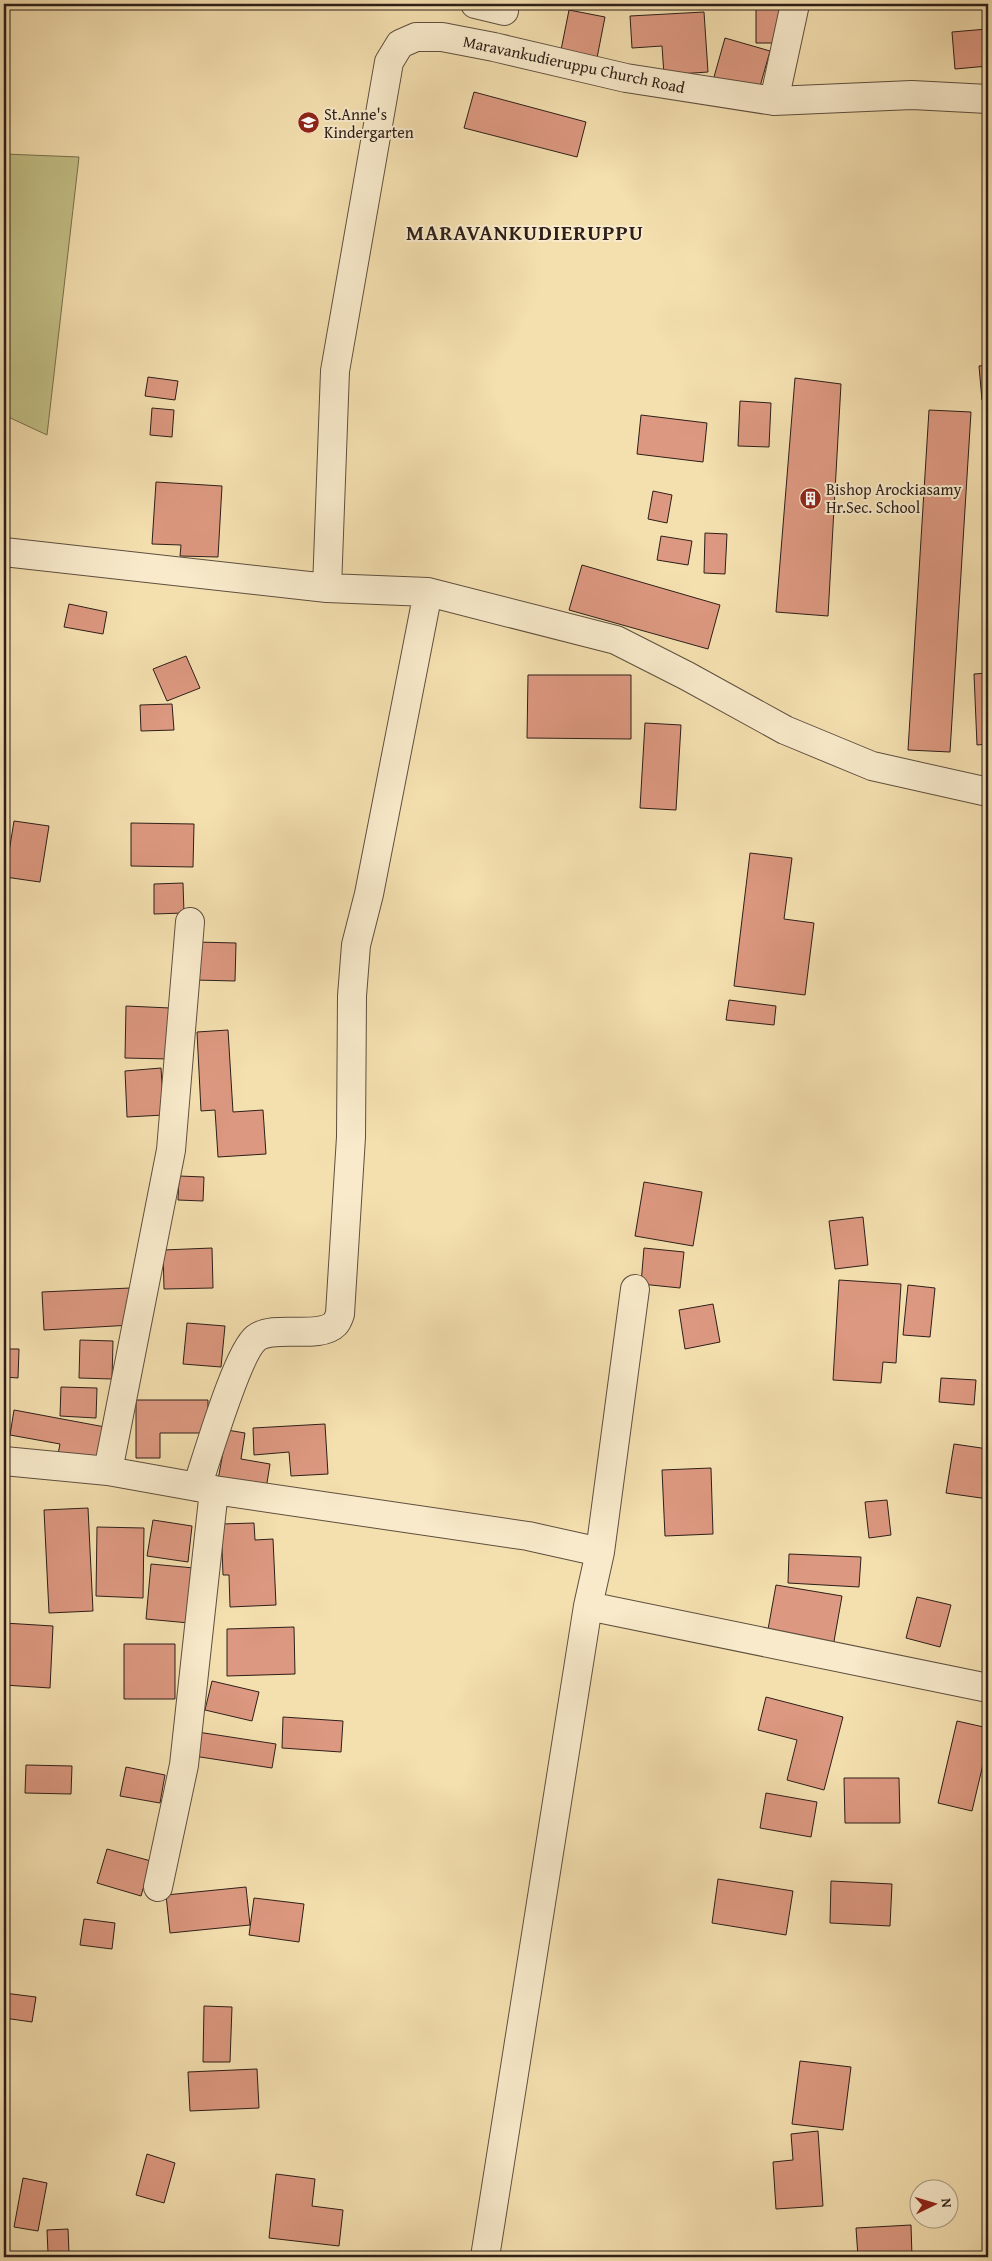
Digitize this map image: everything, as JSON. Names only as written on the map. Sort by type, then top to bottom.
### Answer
[{"type":"street","points":[[475,4],[504,11]]},
{"type":"street","points":[[774,101],[795,4]]},
{"type":"street","name":"Maravankudieruppu Church Road","points":[[327,588],[335,371],[389,62],[400,44],[416,37],[442,37],[494,47],[626,78],[774,101],[912,95],[988,100]]},
{"type":"street","points":[[4,552],[327,588],[428,592],[616,640],[687,676],[785,730],[872,766],[988,792]]},
{"type":"street","points":[[158,1887],[184,1765],[205,1488],[238,1368],[248,1347],[257,1336],[268,1333],[323,1329],[335,1324],[340,1314],[351,1137],[352,996],[356,945],[369,894],[428,592]]},
{"type":"street","points":[[108,1471],[171,1150],[190,922]]},
{"type":"street","points":[[486,2257],[588,1606],[600,1552],[635,1289]]},
{"type":"street","points":[[4,1461],[108,1471],[205,1488],[528,1536],[600,1552]]},
{"type":"street","points":[[588,1606],[988,1688]]},
{"type":"shaded area","points":[[4,154],[79,157],[47,435],[4,415]]},
{"type":"building","points":[[756,4],[781,4],[781,43],[756,43]]},
{"type":"building","points":[[940,4],[976,4],[976,6],[941,7]]},
{"type":"building","points":[[569,10],[605,17],[597,58],[561,50]]},
{"type":"building","points":[[704,12],[708,72],[664,75],[662,46],[632,48],[630,16]]},
{"type":"building","points":[[987,29],[988,66],[955,69],[952,32]]},
{"type":"building","points":[[725,38],[770,51],[759,90],[714,77]]},
{"type":"building","points":[[474,92],[586,122],[577,157],[464,128]]},
{"type":"building","points":[[988,365],[988,400],[982,400],[979,366]]},
{"type":"building","points":[[148,377],[178,381],[175,400],[145,396]]},
{"type":"building","name":"Bishop Arockiasamy Hr.Sec. School","points":[[795,378],[841,384],[828,616],[776,612]]},
{"type":"building","points":[[740,401],[771,403],[769,447],[738,446]]},
{"type":"building","points":[[152,408],[174,410],[172,437],[150,435]]},
{"type":"building","points":[[929,410],[971,412],[950,752],[908,750]]},
{"type":"building","points":[[641,415],[707,423],[703,462],[637,454]]},
{"type":"building","points":[[156,482],[222,486],[218,557],[180,556],[181,545],[152,544]]},
{"type":"building","points":[[653,491],[672,495],[667,523],[648,519]]},
{"type":"building","points":[[705,533],[727,534],[725,574],[704,573]]},
{"type":"building","points":[[661,536],[692,541],[688,565],[657,560]]},
{"type":"building","points":[[582,565],[720,605],[708,649],[569,610]]},
{"type":"building","points":[[69,604],[107,612],[103,634],[64,627]]},
{"type":"building","points":[[186,656],[200,688],[167,701],[153,669]]},
{"type":"building","points":[[988,673],[988,744],[977,745],[974,674]]},
{"type":"building","points":[[528,675],[631,675],[631,739],[527,738]]},
{"type":"building","points":[[172,704],[174,730],[141,731],[140,705]]},
{"type":"building","points":[[645,723],[681,725],[676,810],[640,808]]},
{"type":"building","points":[[14,821],[49,826],[40,882],[5,877]]},
{"type":"building","points":[[131,823],[194,824],[193,867],[131,866]]},
{"type":"building","points":[[750,853],[792,858],[784,919],[814,923],[805,995],[734,986]]},
{"type":"building","points":[[183,883],[184,913],[154,914],[154,884]]},
{"type":"building","points":[[196,942],[236,943],[235,981],[195,980]]},
{"type":"building","points":[[729,1000],[776,1006],[774,1025],[726,1020]]},
{"type":"building","points":[[126,1006],[170,1008],[169,1059],[125,1058]]},
{"type":"building","points":[[228,1030],[233,1112],[263,1110],[266,1154],[218,1157],[215,1110],[201,1111],[197,1032]]},
{"type":"building","points":[[161,1068],[164,1115],[127,1117],[125,1071]]},
{"type":"building","points":[[179,1176],[204,1177],[203,1201],[178,1200]]},
{"type":"building","points":[[644,1182],[702,1192],[693,1246],[635,1236]]},
{"type":"building","points":[[863,1217],[868,1265],[835,1269],[829,1221]]},
{"type":"building","points":[[212,1248],[213,1288],[164,1289],[163,1250]]},
{"type":"building","points":[[644,1248],[684,1252],[680,1288],[641,1284]]},
{"type":"building","points":[[839,1280],[901,1284],[896,1363],[883,1362],[881,1383],[833,1380]]},
{"type":"building","points":[[908,1285],[935,1288],[930,1337],[903,1335]]},
{"type":"building","points":[[130,1288],[132,1325],[44,1330],[42,1292]]},
{"type":"building","points":[[713,1304],[720,1342],[685,1349],[679,1310]]},
{"type":"building","points":[[187,1323],[225,1326],[221,1367],[183,1364]]},
{"type":"building","points":[[80,1340],[113,1341],[112,1379],[79,1378]]},
{"type":"building","points":[[4,1349],[19,1349],[18,1378],[4,1377]]},
{"type":"building","points":[[941,1378],[976,1380],[974,1405],[939,1402]]},
{"type":"building","points":[[61,1387],[97,1388],[96,1418],[60,1416]]},
{"type":"building","points":[[4,1400],[9,1401],[4,1425]]},
{"type":"building","points":[[136,1400],[208,1400],[208,1433],[160,1433],[160,1458],[136,1458]]},
{"type":"building","points":[[14,1410],[105,1427],[98,1466],[57,1459],[60,1444],[10,1435]]},
{"type":"building","points":[[325,1424],[328,1474],[291,1476],[289,1452],[254,1455],[253,1428]]},
{"type":"building","points":[[227,1430],[245,1433],[241,1459],[270,1464],[266,1489],[218,1480]]},
{"type":"building","points":[[954,1444],[988,1449],[988,1499],[946,1493]]},
{"type":"building","points":[[711,1468],[713,1534],[665,1536],[662,1470]]},
{"type":"building","points":[[887,1500],[891,1535],[869,1538],[865,1502]]},
{"type":"building","points":[[88,1508],[93,1611],[49,1613],[44,1510]]},
{"type":"building","points":[[153,1520],[192,1526],[188,1562],[147,1556]]},
{"type":"building","points":[[254,1523],[255,1540],[273,1539],[276,1605],[230,1607],[229,1575],[223,1575],[221,1524]]},
{"type":"building","points":[[97,1527],[144,1528],[143,1598],[96,1596]]},
{"type":"building","points":[[789,1554],[861,1557],[859,1587],[788,1583]]},
{"type":"building","points":[[151,1564],[194,1568],[189,1623],[146,1619]]},
{"type":"building","points":[[776,1585],[842,1596],[833,1647],[767,1635]]},
{"type":"building","points":[[917,1597],[951,1605],[940,1647],[906,1638]]},
{"type":"building","points":[[4,1623],[53,1626],[50,1688],[4,1685]]},
{"type":"building","points":[[294,1627],[295,1674],[227,1676],[227,1629]]},
{"type":"building","points":[[124,1644],[175,1644],[175,1699],[124,1699]]},
{"type":"building","points":[[212,1681],[259,1692],[252,1721],[205,1710]]},
{"type":"building","points":[[766,1697],[843,1717],[824,1790],[787,1780],[797,1740],[758,1730]]},
{"type":"building","points":[[283,1717],[343,1721],[341,1752],[282,1748]]},
{"type":"building","points":[[957,1721],[988,1728],[988,1743],[972,1811],[938,1803]]},
{"type":"building","points":[[191,1731],[276,1744],[272,1768],[187,1755]]},
{"type":"building","points":[[26,1765],[72,1766],[71,1794],[25,1793]]},
{"type":"building","points":[[126,1767],[165,1775],[160,1803],[120,1796]]},
{"type":"building","points":[[844,1778],[899,1778],[900,1823],[845,1823]]},
{"type":"building","points":[[766,1793],[817,1802],[811,1837],[760,1828]]},
{"type":"building","points":[[107,1849],[151,1861],[141,1896],[97,1883]]},
{"type":"building","points":[[718,1879],[793,1891],[786,1935],[712,1923]]},
{"type":"building","points":[[831,1881],[892,1884],[890,1926],[830,1923]]},
{"type":"building","points":[[246,1887],[250,1925],[170,1933],[166,1895]]},
{"type":"building","points":[[254,1898],[304,1904],[299,1942],[249,1935]]},
{"type":"building","points":[[84,1919],[115,1923],[112,1949],[80,1945]]},
{"type":"building","points":[[4,1993],[36,1997],[32,2022],[4,2018]]},
{"type":"building","points":[[204,2006],[232,2007],[230,2062],[203,2062]]},
{"type":"building","points":[[800,2061],[851,2067],[843,2130],[792,2124]]},
{"type":"building","points":[[257,2069],[259,2108],[190,2111],[188,2072]]},
{"type":"building","points":[[818,2131],[823,2206],[776,2209],[773,2162],[793,2160],[791,2134]]},
{"type":"building","points":[[147,2154],[175,2163],[164,2203],[136,2195]]},
{"type":"building","points":[[276,2174],[315,2179],[312,2206],[343,2210],[339,2246],[269,2238]]},
{"type":"building","points":[[4,2178],[9,2178],[6,2216],[4,2216]]},
{"type":"building","points":[[23,2178],[47,2183],[38,2231],[14,2227]]},
{"type":"building","points":[[910,2225],[912,2257],[858,2257],[856,2228]]},
{"type":"building","points":[[68,2229],[69,2253],[48,2253],[47,2230]]},
{"type":"building","points":[[4,2253],[31,2254],[30,2257],[4,2257]]},
{"type":"place","name":"St.Anne's Kindergarten","points":[[308,123]]},
{"type":"place","name":"Bishop Arockiasamy Hr.Sec. School","points":[[810,498]]},
{"type":"district","name":"MARAVANKUDIERUPPU","points":[[525,233]]}]
